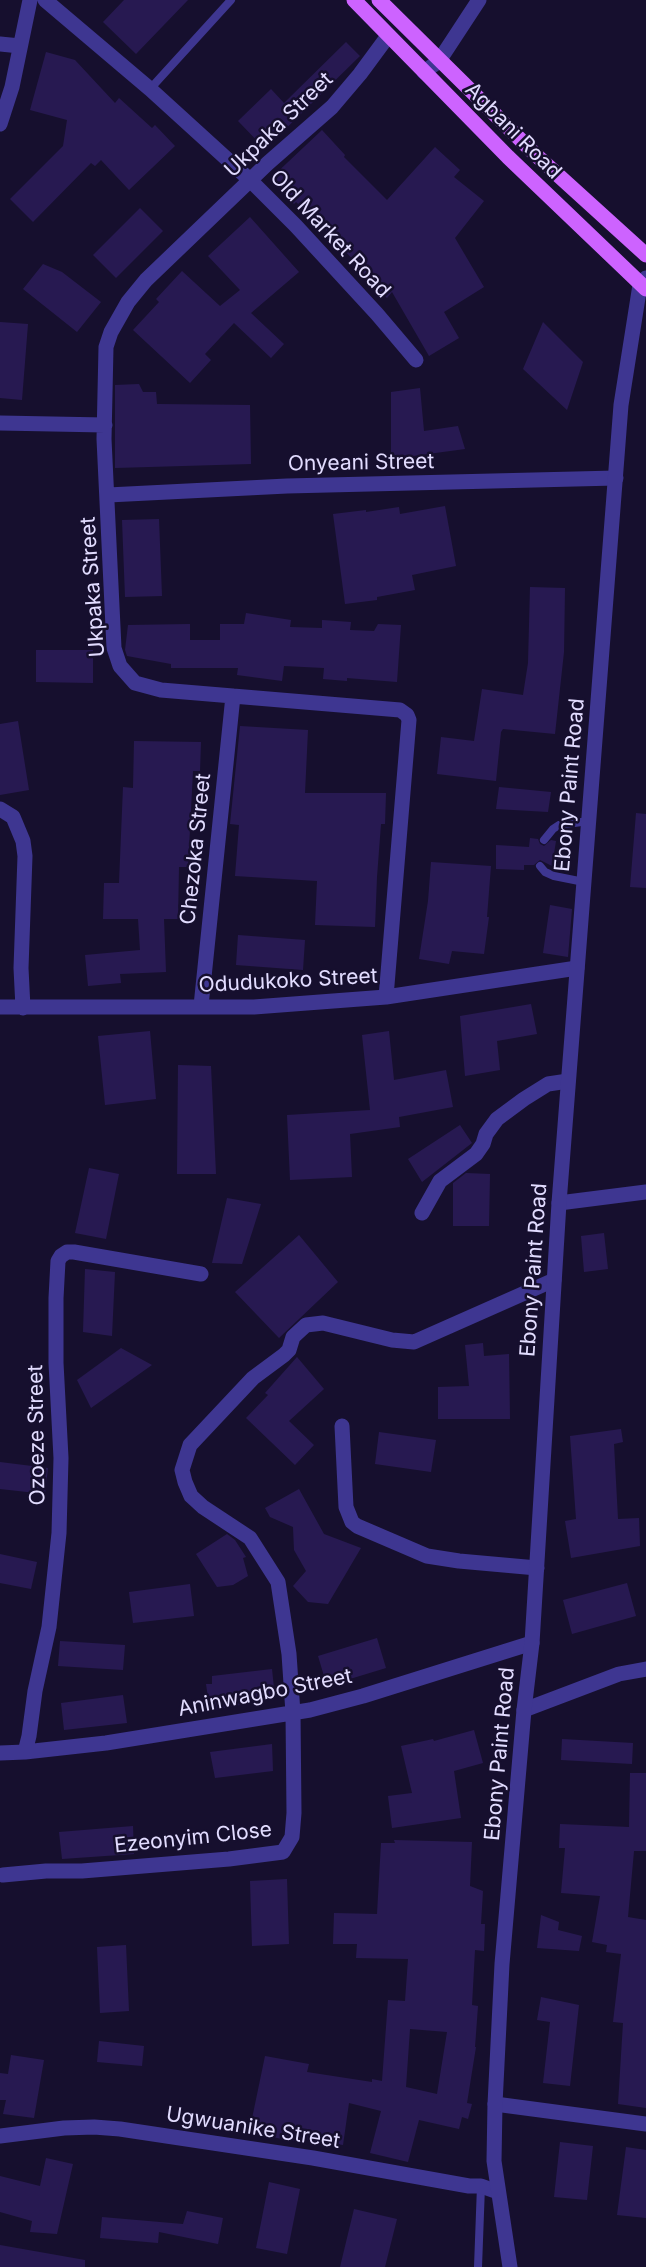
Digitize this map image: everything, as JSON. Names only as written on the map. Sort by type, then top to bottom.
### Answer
[{"type":"main road","name":"Agbani Road","points":[[354,0],[424,72],[644,284]]},
{"type":"main road","name":"Agbani Road","points":[[379,0],[537,156],[646,255]]},
{"type":"street","points":[[0,124],[12,87],[30,0]]},
{"type":"street","name":"Old Market Road","points":[[45,0],[150,89],[250,180],[296,226],[416,360]]},
{"type":"street","points":[[424,72],[439,61],[478,0]]},
{"type":"street","name":"Ukpaka Street","points":[[386,997],[409,720],[407,715],[400,710],[143,687],[135,683],[120,666],[114,648],[105,425],[106,347],[119,316],[146,280],[250,180],[332,107],[388,36]]},
{"type":"street","points":[[0,44],[20,46]]},
{"type":"street","name":"Ebony Paint Road","points":[[510,2267],[494,2161],[502,1964],[532,1643],[559,1203],[621,405],[644,284]]},
{"type":"street","points":[[0,423],[105,425]]},
{"type":"street","name":"Onyeani Street","points":[[108,495],[287,486],[616,478]]},
{"type":"street","name":"Chezoka Street","points":[[201,1006],[233,696]]},
{"type":"street","points":[[0,809],[13,817],[23,841],[25,856],[22,1008]]},
{"type":"street","name":"Odudukoko Street","points":[[0,1007],[254,1007],[386,997],[577,968]]},
{"type":"street","points":[[422,1213],[440,1181],[476,1155],[486,1134],[497,1119],[548,1084],[568,1081]]},
{"type":"street","points":[[559,1203],[646,1192]]},
{"type":"street","name":"Ozoeze Street","points":[[25,1752],[35,1691],[48,1636],[60,1533],[61,1458],[56,1298],[58,1261],[67,1252],[74,1252],[201,1274]]},
{"type":"street","points":[[293,1713],[289,1654],[278,1582],[250,1538],[203,1507],[191,1496],[184,1482],[182,1470],[190,1445],[253,1378],[289,1350],[293,1337],[306,1325],[323,1323],[392,1340],[414,1342],[554,1280]]},
{"type":"street","points":[[342,1426],[346,1507],[352,1522],[357,1526],[427,1556],[537,1568]]},
{"type":"street","name":"Aninwagbo Street","points":[[0,1753],[116,1741],[293,1713],[345,1701],[532,1643]]},
{"type":"street","points":[[524,1710],[619,1674],[646,1669]]},
{"type":"street","name":"Ezeonyim Close","points":[[3,1875],[46,1870],[82,1870],[229,1859],[283,1852],[292,1837],[294,1813],[293,1713]]},
{"type":"street","points":[[495,2104],[646,2124]]},
{"type":"street","name":"Ugwuanike Street","points":[[0,2136],[64,2128],[120,2129],[313,2158],[469,2186],[481,2186],[498,2192]]},
{"type":"lane","points":[[150,89],[231,0]]},
{"type":"lane","points":[[544,840],[553,829],[560,825],[589,821]]},
{"type":"lane","points":[[540,866],[545,872],[554,876],[584,882]]},
{"type":"lane","points":[[478,2267],[481,2186]]},
{"type":"building","points":[[124,0],[188,0],[136,54],[103,22]]},
{"type":"building","points":[[346,42],[360,56],[265,149],[238,121],[271,89],[284,103]]},
{"type":"building","points":[[46,52],[75,60],[115,103],[119,98],[152,128],[155,125],[175,146],[129,190],[101,160],[95,166],[91,163],[33,222],[10,199],[63,146],[67,120],[30,110]]},
{"type":"building","points":[[322,130],[345,155],[344,157],[387,200],[435,147],[460,170],[454,177],[484,201],[455,238],[484,287],[444,312],[459,338],[429,356],[392,292],[387,298],[361,275],[364,272],[326,230],[296,202],[294,204],[270,179]]},
{"type":"building","points":[[140,208],[163,231],[116,278],[93,255]]},
{"type":"building","points":[[250,217],[299,272],[251,313],[284,344],[271,358],[234,323],[205,354],[211,360],[190,383],[133,330],[159,302],[156,299],[182,271],[220,306],[240,290],[208,256]]},
{"type":"building","points":[[43,264],[62,272],[101,302],[77,332],[23,289]]},
{"type":"building","points":[[0,322],[28,324],[22,400],[0,398]]},
{"type":"building","points":[[543,322],[583,362],[567,410],[523,369]]},
{"type":"building","points":[[139,384],[143,392],[156,392],[157,404],[250,405],[251,464],[115,468],[115,385]]},
{"type":"building","points":[[420,388],[424,431],[458,426],[465,449],[391,459],[391,392]]},
{"type":"building","points":[[445,506],[456,566],[412,575],[415,590],[377,597],[377,600],[345,604],[333,514],[399,507],[400,514]]},
{"type":"building","points":[[159,519],[162,596],[125,597],[122,520]]},
{"type":"building","points":[[530,587],[565,588],[564,652],[555,734],[503,729],[496,781],[437,774],[441,737],[474,741],[482,689],[523,695],[528,663]]},
{"type":"building","points":[[246,613],[291,620],[290,627],[322,628],[322,620],[351,622],[350,630],[374,631],[378,624],[401,625],[397,682],[347,678],[347,681],[323,679],[324,668],[284,666],[282,681],[237,675],[238,668],[171,668],[171,664],[127,656],[125,650],[128,625],[190,624],[190,640],[220,640],[220,624],[244,624]]},
{"type":"building","points":[[36,650],[93,650],[93,683],[36,682]]},
{"type":"building","points":[[18,721],[29,790],[0,795],[0,724]]},
{"type":"building","points":[[240,726],[308,730],[305,793],[386,793],[385,824],[381,824],[375,927],[315,925],[317,881],[235,876],[239,825],[230,824]]},
{"type":"building","points":[[134,741],[201,742],[200,771],[193,771],[188,867],[179,867],[178,919],[164,919],[166,972],[120,974],[121,983],[88,986],[85,955],[140,950],[138,919],[103,919],[104,883],[119,883],[123,787],[133,788]]},
{"type":"building","points":[[499,787],[551,792],[548,812],[496,809]]},
{"type":"building","points":[[636,813],[646,814],[646,888],[630,887]]},
{"type":"building","points":[[530,838],[538,839],[544,846],[551,840],[556,841],[552,866],[540,860],[534,865],[524,865],[524,870],[496,869],[496,845],[529,847]]},
{"type":"building","points":[[431,862],[491,866],[487,917],[489,917],[484,954],[452,951],[449,964],[419,959],[428,901]]},
{"type":"building","points":[[550,905],[572,909],[568,957],[543,953]]},
{"type":"building","points":[[238,935],[305,940],[303,970],[236,965]]},
{"type":"building","points":[[531,1004],[537,1034],[497,1041],[500,1070],[465,1076],[460,1016]]},
{"type":"building","points":[[150,1031],[156,1099],[105,1105],[98,1036]]},
{"type":"building","points":[[389,1031],[394,1080],[446,1070],[453,1107],[399,1117],[400,1127],[350,1134],[352,1177],[290,1180],[287,1115],[370,1110],[362,1035]]},
{"type":"building","points":[[178,1065],[211,1066],[216,1174],[177,1174]]},
{"type":"building","points":[[460,1125],[472,1143],[422,1182],[408,1159]]},
{"type":"building","points":[[89,1168],[119,1174],[106,1239],[75,1233]]},
{"type":"building","points":[[466,1173],[490,1174],[489,1226],[453,1226],[453,1183]]},
{"type":"building","points":[[227,1198],[261,1204],[242,1264],[212,1263]]},
{"type":"building","points":[[604,1233],[608,1269],[584,1272],[581,1236]]},
{"type":"building","points":[[299,1235],[338,1282],[279,1338],[235,1292]]},
{"type":"building","points":[[85,1269],[115,1272],[112,1336],[83,1332]]},
{"type":"building","points":[[483,1343],[484,1356],[509,1354],[510,1419],[438,1419],[438,1387],[469,1386],[465,1345]]},
{"type":"building","points":[[121,1348],[152,1365],[91,1408],[77,1380]]},
{"type":"building","points":[[297,1357],[324,1389],[289,1421],[314,1445],[295,1465],[246,1418],[268,1395],[265,1393]]},
{"type":"building","points":[[621,1429],[623,1442],[614,1444],[618,1519],[639,1518],[640,1546],[571,1558],[565,1521],[576,1519],[570,1436]]},
{"type":"building","points":[[379,1432],[436,1440],[431,1472],[375,1464]]},
{"type":"building","points":[[0,1462],[48,1468],[45,1494],[0,1489]]},
{"type":"building","points":[[299,1489],[324,1534],[361,1548],[328,1604],[308,1602],[293,1586],[306,1571],[294,1550],[293,1527],[270,1517],[265,1508]]},
{"type":"building","points":[[227,1534],[235,1540],[246,1557],[243,1558],[248,1576],[233,1585],[217,1587],[196,1554]]},
{"type":"building","points":[[0,1554],[37,1562],[31,1589],[0,1583]]},
{"type":"building","points":[[627,1583],[636,1616],[572,1634],[563,1600]]},
{"type":"building","points":[[190,1584],[194,1616],[133,1623],[129,1592]]},
{"type":"building","points":[[377,1638],[386,1668],[327,1686],[318,1656]]},
{"type":"building","points":[[60,1641],[125,1645],[123,1670],[58,1666]]},
{"type":"building","points":[[272,1669],[275,1698],[210,1711],[206,1684],[212,1684],[212,1676]]},
{"type":"building","points":[[123,1695],[127,1723],[64,1730],[61,1703]]},
{"type":"building","points":[[474,1730],[483,1763],[454,1771],[461,1818],[392,1828],[388,1796],[412,1793],[401,1746],[433,1739],[434,1741]]},
{"type":"building","points":[[562,1739],[633,1743],[632,1764],[561,1760]]},
{"type":"building","points":[[272,1744],[273,1771],[215,1778],[210,1752]]},
{"type":"building","points":[[630,1773],[646,1773],[646,1851],[634,1851],[628,1917],[646,1920],[646,2108],[618,2104],[623,2023],[613,2022],[621,1954],[606,1952],[607,1945],[592,1942],[600,1896],[561,1893],[565,1848],[559,1848],[560,1824],[629,1827]]},
{"type":"building","points":[[133,1826],[134,1854],[62,1859],[59,1832]]},
{"type":"building","points":[[394,1840],[472,1842],[470,1886],[483,1891],[481,1924],[485,1924],[484,1951],[475,1950],[472,2005],[478,2006],[476,2047],[467,2103],[472,2104],[468,2119],[462,2117],[459,2129],[419,2120],[408,2162],[370,2153],[381,2111],[349,2103],[343,2145],[294,2138],[294,2141],[249,2133],[265,2056],[309,2064],[307,2072],[372,2082],[372,2079],[382,2081],[388,2000],[405,2001],[408,1959],[356,1958],[357,1944],[333,1944],[334,1913],[377,1914],[381,1843],[395,1843]],"holes":[[[410,2029],[447,2032],[437,2094],[406,2087]]]},
{"type":"building","points":[[287,1879],[289,1944],[252,1946],[250,1881]]},
{"type":"building","points":[[541,1915],[559,1922],[558,1930],[582,1936],[579,1951],[537,1948]]},
{"type":"building","points":[[126,1945],[129,2011],[100,2013],[97,1947]]},
{"type":"building","points":[[541,1997],[579,2005],[570,2086],[543,2083],[550,2022],[537,2020]]},
{"type":"building","points":[[99,2041],[144,2046],[142,2066],[97,2062]]},
{"type":"building","points":[[11,2055],[44,2060],[34,2118],[3,2114],[6,2100],[0,2100],[0,2073],[8,2074]]},
{"type":"building","points":[[560,2142],[593,2146],[587,2200],[554,2197]]},
{"type":"building","points":[[626,2147],[646,2150],[646,2218],[617,2215]]},
{"type":"building","points":[[46,2158],[73,2164],[57,2234],[30,2232],[32,2221],[0,2212],[0,2176],[40,2186]]},
{"type":"building","points":[[269,2182],[300,2189],[287,2254],[256,2248]]},
{"type":"building","points":[[354,2209],[397,2219],[385,2267],[340,2267]]},
{"type":"building","points":[[187,2211],[223,2218],[218,2244],[159,2232],[158,2243],[100,2238],[102,2217],[183,2224]]},
{"type":"building","points":[[0,2245],[85,2260],[85,2267],[0,2267]]}]
